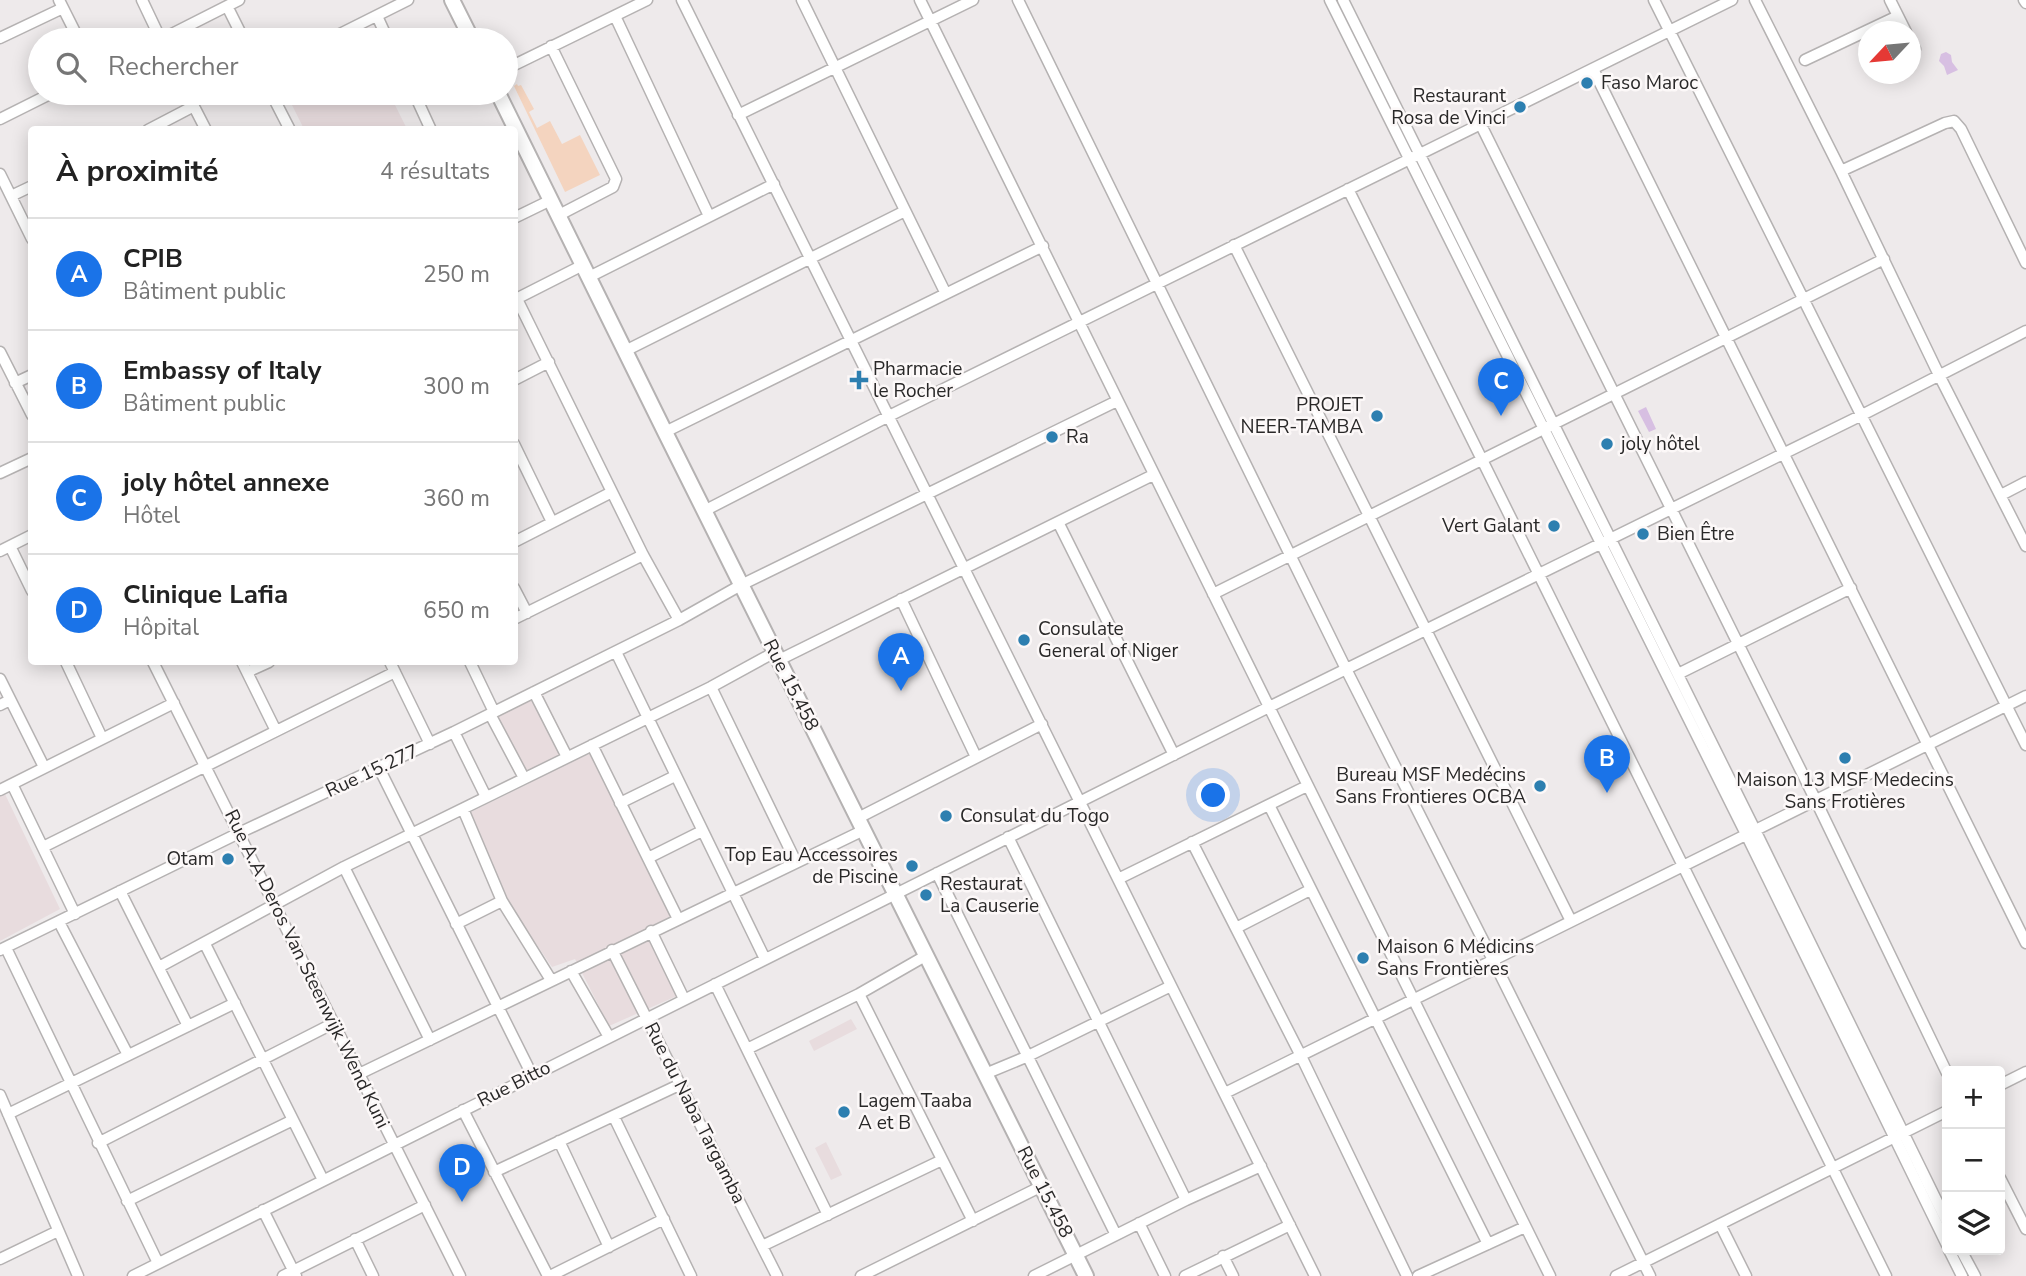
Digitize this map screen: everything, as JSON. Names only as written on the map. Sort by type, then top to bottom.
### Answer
[{"type":"main road","points":[[452,0],[466,28]]},
{"type":"main road","name":"Rue 15.458","points":[[504,105],[514,126]]},
{"type":"main road","name":"Rue 15.458","points":[[518,133],[664,432],[1086,1276]]},
{"type":"street","points":[[142,0],[155,28]]},
{"type":"street","points":[[184,28],[239,0]]},
{"type":"street","points":[[352,28],[408,0]]},
{"type":"street","points":[[518,63],[647,0]]},
{"type":"street","points":[[682,0],[1315,1276]]},
{"type":"street","points":[[802,0],[945,292]]},
{"type":"street","points":[[920,0],[1550,1276]]},
{"type":"street","points":[[738,115],[973,0]]},
{"type":"street","points":[[1018,0],[1290,556],[1650,1276]]},
{"type":"street","points":[[1332,0],[1361,50],[1544,430],[1678,674],[1751,832]]},
{"type":"street","points":[[1343,0],[1361,50]]},
{"type":"street","points":[[1654,0],[2026,744]]},
{"type":"street","points":[[704,511],[889,416],[1732,0]]},
{"type":"street","points":[[1755,0],[2026,546]]},
{"type":"street","points":[[1890,0],[1900,21]]},
{"type":"street","points":[[0,38],[61,4],[73,28]]},
{"type":"street","points":[[227,6],[238,28]]},
{"type":"street","points":[[377,16],[382,28]]},
{"type":"street","points":[[615,16],[709,216]]},
{"type":"street","points":[[1805,60],[1898,16]]},
{"type":"street","points":[[551,46],[616,179],[613,187],[559,215]]},
{"type":"street","points":[[1593,69],[2026,943]]},
{"type":"street","points":[[0,119],[28,105]]},
{"type":"street","points":[[277,105],[288,126]]},
{"type":"street","points":[[420,105],[429,126]]},
{"type":"street","points":[[156,126],[194,106],[204,126]]},
{"type":"street","points":[[1841,171],[1954,121],[1961,129],[2026,263]]},
{"type":"street","points":[[1480,123],[1816,801],[1944,1066]]},
{"type":"street","points":[[1413,156],[1554,425],[1606,542],[1751,832],[1898,1135],[1942,1234]]},
{"type":"street","points":[[0,174],[28,231]]},
{"type":"street","points":[[518,299],[709,216],[774,184]]},
{"type":"street","points":[[11,196],[28,188]]},
{"type":"street","points":[[1348,189],[1886,1276]]},
{"type":"street","points":[[518,216],[551,200]]},
{"type":"street","points":[[625,351],[905,211]]},
{"type":"street","points":[[1234,245],[1571,921]]},
{"type":"street","points":[[664,432],[1043,246]]},
{"type":"street","points":[[1213,594],[1884,259]]},
{"type":"street","points":[[518,304],[550,362],[643,555],[679,620]]},
{"type":"street","name":"Rue Bitto","points":[[133,1276],[2026,331]]},
{"type":"street","points":[[0,352],[28,407]]},
{"type":"street","points":[[518,378],[550,362]]},
{"type":"street","points":[[15,383],[28,377]]},
{"type":"street","name":"Rue 15.277","points":[[3,949],[239,833],[430,744],[679,620],[741,585],[1117,401]]},
{"type":"street","points":[[518,452],[552,522]]},
{"type":"street","points":[[0,473],[28,460]]},
{"type":"street","points":[[159,967],[344,867],[463,808],[711,687],[901,599],[1153,475]]},
{"type":"street","points":[[2001,495],[2026,482]]},
{"type":"street","points":[[518,540],[612,492]]},
{"type":"street","points":[[1058,522],[1174,755]]},
{"type":"street","points":[[28,537],[5,548],[28,585]]},
{"type":"street","points":[[518,618],[643,555]]},
{"type":"street","points":[[1678,674],[1851,588]]},
{"type":"street","points":[[518,596],[527,613]]},
{"type":"street","points":[[901,599],[976,757]]},
{"type":"street","points":[[615,652],[765,959]]},
{"type":"street","points":[[67,665],[103,738]]},
{"type":"street","name":"Rue A.A Deros Van Steenwijk Wend Kuni","points":[[155,665],[460,1276]]},
{"type":"street","points":[[243,665],[276,731]]},
{"type":"street","points":[[247,673],[263,665]]},
{"type":"street","points":[[392,665],[430,744]]},
{"type":"street","points":[[471,665],[524,778]]},
{"type":"street","points":[[44,847],[395,672]]},
{"type":"street","points":[[0,679],[44,767]]},
{"type":"street","points":[[711,687],[796,862]]},
{"type":"street","points":[[534,692],[567,757]]},
{"type":"street","points":[[1225,1093],[2026,696]]},
{"type":"street","points":[[0,705],[10,700]]},
{"type":"street","points":[[0,790],[174,703]]},
{"type":"street","points":[[359,1074],[796,862],[976,757],[1042,724]]},
{"type":"street","points":[[454,732],[486,797]]},
{"type":"street","points":[[592,745],[678,919]]},
{"type":"street","points":[[379,768],[532,1075]]},
{"type":"street","points":[[620,803],[675,776]]},
{"type":"street","points":[[12,784],[75,914]]},
{"type":"street","points":[[1118,879],[1307,786]]},
{"type":"street","points":[[1269,805],[1488,1244]]},
{"type":"street","points":[[463,808],[502,901],[551,981]]},
{"type":"street","points":[[648,858],[702,831]]},
{"type":"street","points":[[1008,837],[1186,1200]]},
{"type":"street","points":[[1192,842],[1301,1056],[1407,1276]]},
{"type":"street","points":[[344,867],[430,1040]]},
{"type":"street","points":[[937,873],[1116,1235]]},
{"type":"street","points":[[1236,928],[1310,890]]},
{"type":"street","points":[[120,891],[188,1026]]},
{"type":"street","points":[[456,924],[502,901]]},
{"type":"street","points":[[59,922],[128,1055]]},
{"type":"street","points":[[652,931],[684,999]]},
{"type":"street","points":[[205,944],[323,1180]]},
{"type":"street","points":[[3,949],[158,1263]]},
{"type":"street","name":"Rue du Naba Targamba","points":[[611,950],[777,1276]]},
{"type":"street","points":[[747,1049],[859,994],[927,955]]},
{"type":"street","points":[[571,971],[609,1037]]},
{"type":"street","points":[[715,984],[828,1215]]},
{"type":"street","points":[[985,1074],[1026,1057],[1171,986]]},
{"type":"street","points":[[859,994],[973,1221]]},
{"type":"street","points":[[8,1114],[235,1003]]},
{"type":"street","points":[[98,1143],[334,1023]]},
{"type":"street","points":[[2005,1082],[2026,1072]]},
{"type":"street","points":[[495,1172],[681,1084]]},
{"type":"street","points":[[0,1096],[78,1276]]},
{"type":"street","points":[[463,1110],[549,1276],[664,1219]]},
{"type":"street","points":[[1616,1276],[1942,1113]]},
{"type":"street","points":[[614,1117],[691,1276]]},
{"type":"street","points":[[127,1201],[293,1120]]},
{"type":"street","points":[[1898,1135],[1942,1213]]},
{"type":"street","points":[[559,1141],[609,1247]]},
{"type":"street","points":[[762,1246],[942,1160]]},
{"type":"street","points":[[1034,1276],[1186,1200],[1261,1166]]},
{"type":"street","points":[[861,1276],[1042,1186]]},
{"type":"street","points":[[2005,1188],[2026,1229]]},
{"type":"street","points":[[283,1276],[294,1273],[425,1205]]},
{"type":"street","points":[[263,1210],[294,1273]]},
{"type":"street","points":[[1139,1223],[1165,1276]]},
{"type":"street","points":[[1720,1224],[1746,1276]]},
{"type":"street","points":[[1185,1276],[1290,1225]]},
{"type":"street","points":[[1419,1276],[1525,1227]]},
{"type":"street","points":[[0,1259],[58,1231]]},
{"type":"street","points":[[355,1239],[373,1276]]},
{"type":"street","points":[[1952,1255],[1962,1276]]},
{"type":"street","points":[[1964,1255],[1975,1276]]},
{"type":"street","points":[[1223,1256],[1233,1276]]},
{"type":"shaded area","points":[[1946,52],[1951,55],[1958,70],[1947,75],[1939,61],[1941,54]]},
{"type":"shaded area","points":[[521,85],[534,109],[529,112],[537,128],[550,121],[562,144],[580,135],[600,175],[565,192],[518,94],[518,86]]},
{"type":"shaded area","points":[[292,105],[395,105],[406,126],[302,126]]},
{"type":"shaded area","points":[[1646,407],[1656,429],[1649,432],[1638,411]]},
{"type":"shaded area","points":[[542,693],[575,760],[592,753],[673,915],[647,928],[679,995],[609,1026],[575,959],[552,967],[507,901],[469,813],[530,783],[496,716]]},
{"type":"shaded area","points":[[4,792],[60,909],[0,941],[0,794]]},
{"type":"shaded area","points":[[851,1019],[857,1029],[814,1051],[809,1041]]},
{"type":"shaded area","points":[[826,1142],[842,1175],[831,1180],[815,1148]]},
{"type":"place","name":"Faso Maroc","points":[[1587,83]]},
{"type":"place","name":"Restaurant Rosa de Vinci","points":[[1520,107]]},
{"type":"place","name":"Pharmacie le Rocher","points":[[859,380]]},
{"type":"place","name":"PROJET NEER-TAMBA","points":[[1377,416]]},
{"type":"place","name":"joly hôtel annexe","points":[[1501,416]]},
{"type":"place","name":"Ra","points":[[1052,437]]},
{"type":"place","name":"joly hôtel","points":[[1607,444]]},
{"type":"place","name":"Vert Galant","points":[[1554,526]]},
{"type":"place","name":"Bien Être","points":[[1643,534]]},
{"type":"place","name":"Consulate General of Niger","points":[[1024,640]]},
{"type":"place","name":"CPIB","points":[[901,691]]},
{"type":"place","name":"Maison 13 MSF Medecins Sans Frotières","points":[[1845,758]]},
{"type":"place","name":"Bureau MSF Medécins Sans Frontieres OCBA","points":[[1540,786]]},
{"type":"place","name":"Embassy of Italy","points":[[1607,793]]},
{"type":"place","name":"Consulat du Togo","points":[[946,816]]},
{"type":"place","name":"Otam","points":[[228,859]]},
{"type":"place","name":"Top Eau Accessoires de Piscine","points":[[912,866]]},
{"type":"place","name":"Restaurat La Causerie","points":[[926,895]]},
{"type":"place","name":"Maison 6 Médicins Sans Frontières","points":[[1363,958]]},
{"type":"place","name":"Lagem Taaba A et B","points":[[844,1112]]},
{"type":"place","name":"Clinique Lafia","points":[[462,1202]]}]
